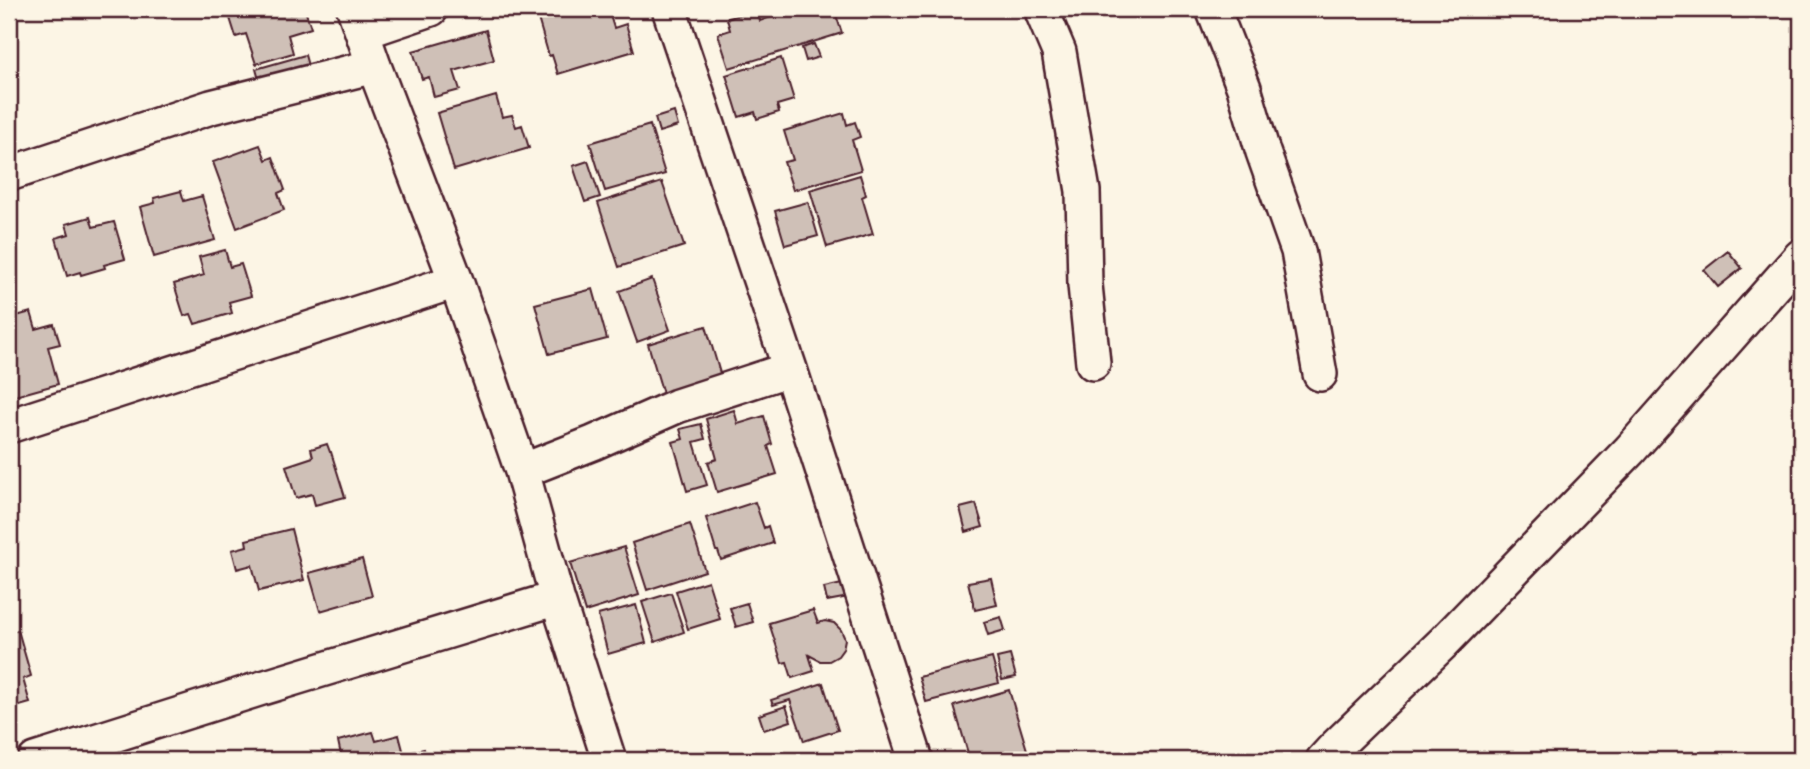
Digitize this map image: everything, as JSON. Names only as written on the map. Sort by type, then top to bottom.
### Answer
[{"type":"street","points":[[431,9],[358,20],[456,281],[522,471],[557,598],[609,760]]},
{"type":"street","points":[[668,9],[790,369],[916,760]]},
{"type":"street","points":[[1042,9],[1059,52],[1083,191],[1085,285],[1093,363]]},
{"type":"street","points":[[1213,9],[1244,88],[1298,251],[1320,374]]},
{"type":"street","points":[[9,174],[212,107],[374,66]]},
{"type":"street","points":[[1323,760],[1443,643],[1630,450],[1801,256]]},
{"type":"street","points":[[9,426],[456,281]]},
{"type":"street","points":[[522,471],[677,406],[790,369]]},
{"type":"street","points":[[35,760],[557,598]]},
{"type":"building","points":[[262,9],[289,9],[290,14],[305,10],[311,28],[288,35],[293,53],[256,64],[246,34],[236,37],[230,18]]},
{"type":"building","points":[[560,9],[608,9],[614,28],[626,24],[634,51],[558,74],[552,55],[549,56],[537,15]]},
{"type":"building","points":[[757,9],[760,21],[771,17],[768,9],[834,9],[842,33],[729,68],[718,34],[730,30],[727,19]]},
{"type":"building","points":[[486,30],[494,60],[454,71],[460,90],[434,97],[429,77],[422,79],[413,51]]},
{"type":"building","points":[[814,44],[819,57],[806,61],[802,48]]},
{"type":"building","points":[[305,55],[310,73],[261,87],[256,69]]},
{"type":"building","points":[[781,58],[794,100],[777,105],[779,112],[757,119],[755,112],[739,117],[726,75]]},
{"type":"building","points":[[496,96],[502,117],[512,115],[516,127],[522,125],[529,148],[454,170],[437,113]]},
{"type":"building","points":[[674,112],[678,126],[659,132],[655,118]]},
{"type":"building","points":[[844,113],[847,125],[855,122],[860,137],[852,140],[861,170],[793,190],[784,162],[793,160],[784,131]]},
{"type":"building","points":[[650,125],[665,174],[605,191],[590,143]]},
{"type":"building","points":[[260,145],[266,160],[273,157],[285,190],[278,193],[284,210],[237,228],[213,162]]},
{"type":"building","points":[[588,161],[600,197],[585,202],[573,166]]},
{"type":"building","points":[[860,175],[866,195],[862,197],[873,234],[827,247],[810,190]]},
{"type":"building","points":[[662,182],[684,246],[619,267],[598,203]]},
{"type":"building","points":[[181,191],[184,201],[202,196],[215,240],[154,257],[140,207],[155,203],[154,198]]},
{"type":"building","points":[[808,202],[818,236],[785,245],[775,211]]},
{"type":"building","points":[[90,217],[93,227],[114,222],[125,259],[104,265],[105,268],[67,276],[56,238],[69,234],[66,224]]},
{"type":"building","points":[[225,250],[230,267],[241,264],[251,296],[229,302],[232,313],[195,324],[191,314],[184,316],[174,284],[204,275],[199,257]]},
{"type":"building","points":[[1728,251],[1742,268],[1718,287],[1704,270]]},
{"type":"building","points":[[652,279],[670,330],[637,342],[619,291]]},
{"type":"building","points":[[593,289],[607,339],[549,354],[535,304]]},
{"type":"building","points":[[31,312],[36,329],[54,324],[60,344],[48,347],[58,384],[15,396],[9,378],[9,318]]},
{"type":"building","points":[[706,326],[722,380],[664,397],[648,344]]},
{"type":"building","points":[[734,410],[738,424],[764,416],[772,444],[768,446],[777,474],[717,492],[708,462],[717,459],[706,419]]},
{"type":"building","points":[[701,424],[705,439],[694,442],[707,485],[687,491],[673,442],[683,439],[680,429]]},
{"type":"building","points":[[327,444],[345,497],[315,505],[312,494],[296,498],[286,466],[313,457],[311,449]]},
{"type":"building","points":[[755,502],[764,528],[768,526],[773,543],[721,560],[706,518]]},
{"type":"building","points":[[976,504],[983,527],[966,532],[960,508]]},
{"type":"building","points":[[690,524],[705,571],[647,590],[632,543]]},
{"type":"building","points":[[291,529],[304,580],[259,591],[252,565],[237,569],[232,550],[247,546],[246,540]]},
{"type":"building","points":[[624,547],[639,595],[585,612],[570,563]]},
{"type":"building","points":[[362,559],[372,596],[320,611],[309,573]]},
{"type":"building","points":[[991,578],[997,605],[975,610],[968,582]]},
{"type":"building","points":[[708,581],[720,619],[688,629],[676,591]]},
{"type":"building","points":[[851,582],[854,596],[827,601],[824,588]]},
{"type":"building","points":[[671,593],[684,632],[655,642],[642,602]]},
{"type":"building","points":[[747,603],[753,622],[736,627],[730,608]]},
{"type":"building","points":[[636,605],[646,643],[608,654],[598,615]]},
{"type":"building","points":[[813,610],[818,623],[834,623],[841,630],[845,639],[843,649],[829,661],[820,661],[809,655],[814,671],[792,678],[787,662],[782,663],[769,623]]},
{"type":"building","points":[[1001,617],[1005,630],[988,635],[984,622]]},
{"type":"building","points":[[18,630],[31,676],[23,679],[30,703],[9,709],[9,633]]},
{"type":"building","points":[[1010,655],[1016,677],[1002,680],[997,658]]},
{"type":"building","points":[[992,658],[999,683],[926,702],[919,677]]},
{"type":"building","points":[[823,683],[838,730],[804,741],[790,700],[773,705],[771,700]]},
{"type":"building","points":[[1009,690],[1030,760],[970,760],[954,706]]},
{"type":"building","points":[[786,706],[791,721],[764,730],[759,715]]},
{"type":"building","points":[[373,732],[376,741],[399,735],[404,754],[424,749],[427,760],[342,760],[338,741]]}]
